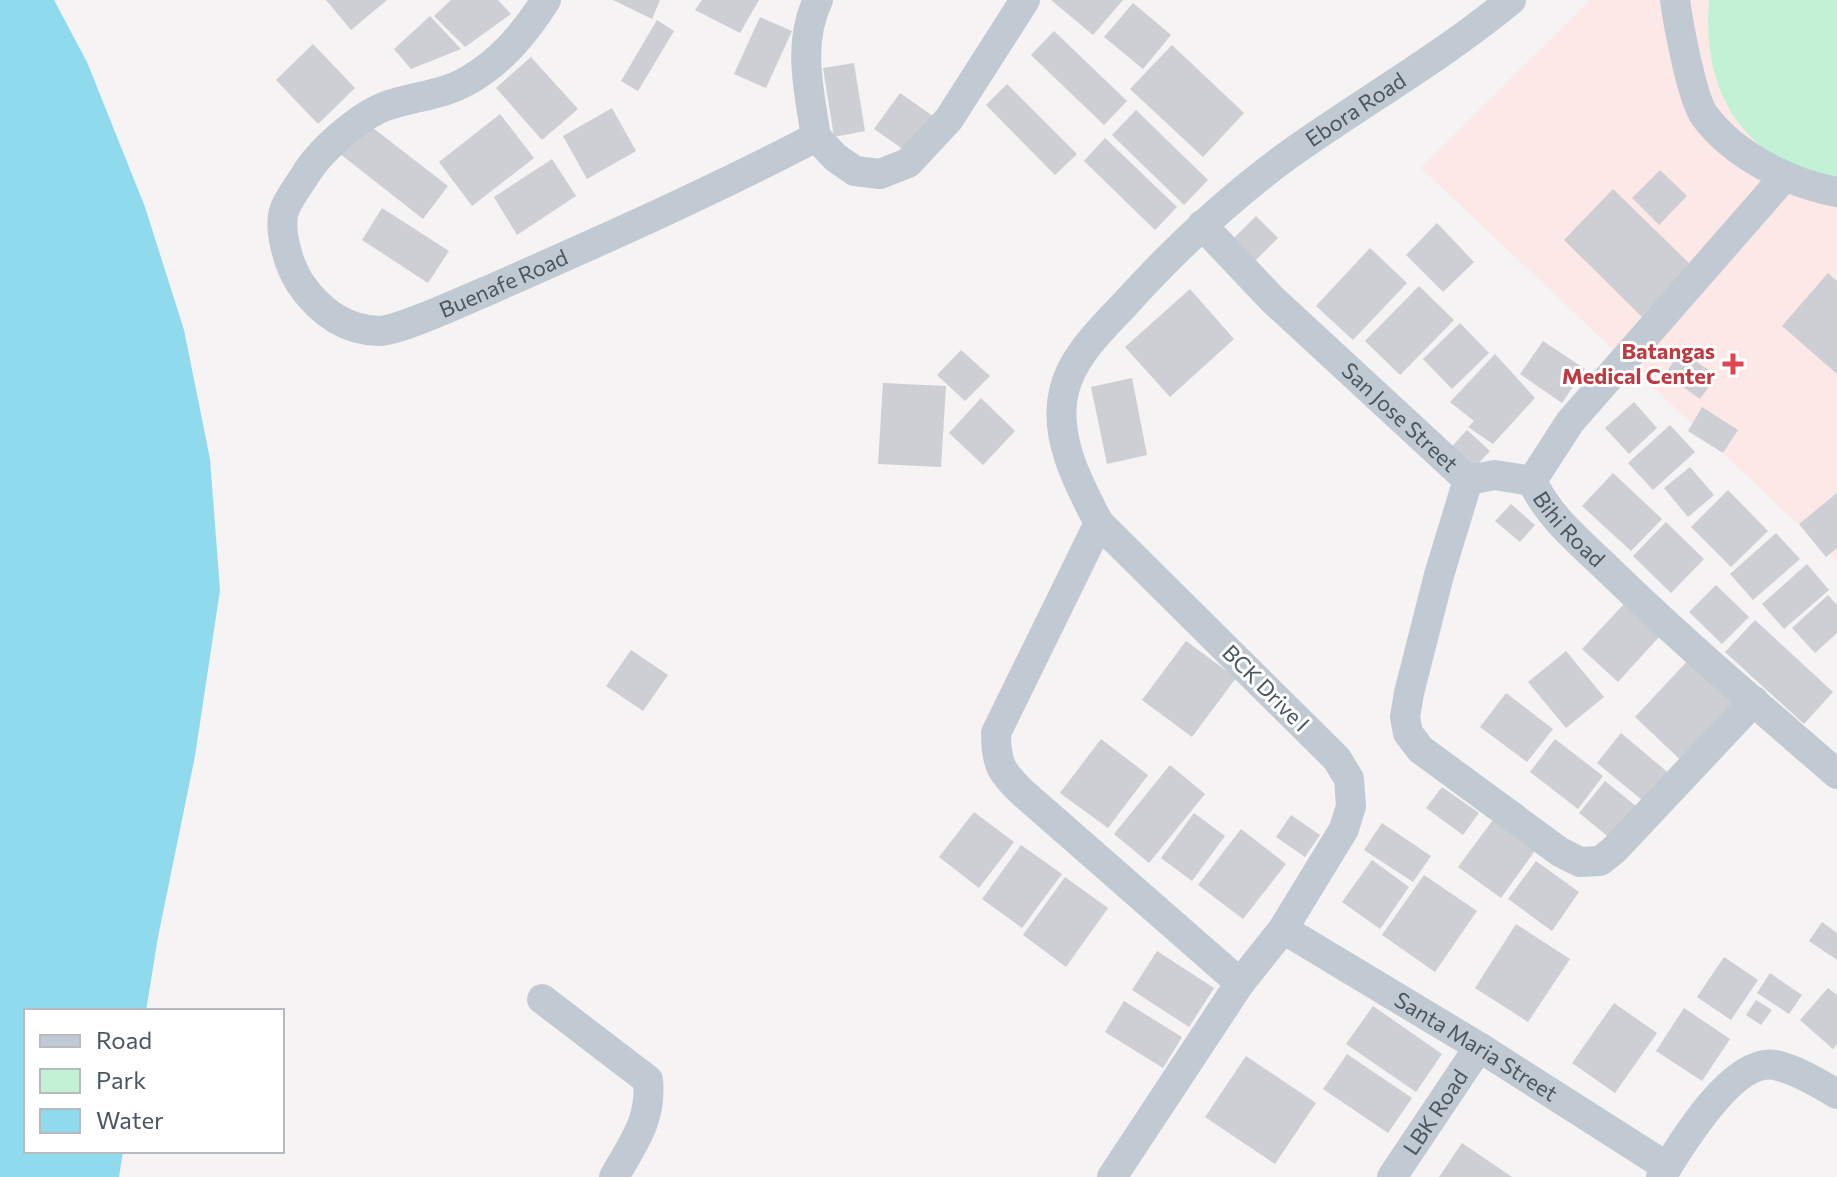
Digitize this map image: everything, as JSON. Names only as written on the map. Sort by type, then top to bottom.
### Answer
[{"type":"street","name":"Buenafe Road","points":[[546,0],[529,27],[501,57],[465,83],[382,107],[345,132],[306,172],[284,210],[284,242],[293,272],[310,297],[330,317],[357,328],[382,331],[447,308],[736,179],[816,137]]},
{"type":"street","points":[[818,0],[805,38],[816,137],[836,158],[855,171],[880,174],[908,163],[949,119],[1025,0]]},
{"type":"street","name":"Ebora Road","points":[[1202,225],[1284,159],[1452,46],[1511,0]]},
{"type":"street","points":[[1675,0],[1680,34],[1702,113],[1736,147],[1785,176],[1837,192]]},
{"type":"street","name":"Bihi Road","points":[[1785,176],[1580,410],[1532,481],[1541,500],[1562,525],[1670,629],[1837,774]]},
{"type":"street","name":"San Jose Street","points":[[1202,225],[1272,299],[1468,480],[1439,575],[1409,693],[1405,717],[1408,733],[1420,749],[1560,852],[1580,862],[1600,861],[1629,835],[1754,701]]},
{"type":"street","name":"BCK Drive I","points":[[1112,1177],[1240,983],[1283,929],[1344,829],[1351,806],[1349,779],[1337,759],[1099,523],[1077,482],[1068,454],[1061,416],[1063,392],[1071,370],[1091,341],[1202,225]]},
{"type":"street","points":[[1468,480],[1495,475],[1532,481]]},
{"type":"street","points":[[1099,523],[996,733],[996,754],[1003,774],[1023,793],[1240,983]]},
{"type":"street","name":"Santa Maria Street","points":[[1283,929],[1479,1047],[1664,1172]]},
{"type":"street","points":[[542,999],[648,1080],[650,1102],[641,1130],[614,1177]]},
{"type":"street","name":"LBK Road","points":[[1392,1177],[1479,1047]]},
{"type":"street","points":[[1664,1172],[1722,1091],[1745,1072],[1772,1064],[1801,1074],[1837,1094]]},
{"type":"shaded area","name":"Batangas Medical Center","points":[[1590,0],[1837,0],[1837,561],[1421,168]]},
{"type":"green space","points":[[1709,0],[1837,0],[1837,184],[1804,173],[1777,158],[1754,140],[1735,118],[1721,93],[1713,65],[1708,34]]},
{"type":"water","points":[[0,0],[54,0],[87,62],[145,207],[184,330],[210,459],[220,590],[195,756],[146,1009],[24,1009],[24,1153],[123,1153],[119,1177],[0,1177]]},
{"type":"building","points":[[326,0],[387,0],[351,30]]},
{"type":"building","points":[[451,0],[498,0],[511,14],[465,47],[434,16]]},
{"type":"building","points":[[613,0],[660,0],[652,19]]},
{"type":"building","points":[[702,0],[759,0],[740,33],[695,10]]},
{"type":"building","points":[[1051,0],[1123,0],[1093,35]]},
{"type":"building","points":[[1133,3],[1171,35],[1143,69],[1104,37]]},
{"type":"building","points":[[430,16],[461,49],[411,69],[394,49]]},
{"type":"building","points":[[760,17],[792,31],[766,88],[734,74]]},
{"type":"building","points":[[657,20],[674,31],[638,91],[621,81]]},
{"type":"building","points":[[1054,31],[1127,101],[1104,125],[1031,55]]},
{"type":"building","points":[[313,44],[355,88],[318,124],[276,80]]},
{"type":"building","points":[[1172,45],[1244,113],[1203,157],[1130,89]]},
{"type":"building","points":[[531,57],[578,109],[542,140],[496,88]]},
{"type":"building","points":[[854,63],[865,131],[834,137],[823,68]]},
{"type":"building","points":[[1007,84],[1077,154],[1055,175],[986,105]]},
{"type":"building","points":[[900,93],[933,116],[907,152],[874,129]]},
{"type":"building","points":[[612,108],[636,151],[587,179],[563,136]]},
{"type":"building","points":[[1136,110],[1208,180],[1184,205],[1112,135]]},
{"type":"building","points":[[500,114],[534,158],[472,206],[439,162]]},
{"type":"building","points":[[364,121],[448,186],[423,219],[339,153]]},
{"type":"building","points":[[1105,138],[1177,207],[1155,230],[1084,161]]},
{"type":"building","points":[[552,159],[576,196],[517,235],[494,197]]},
{"type":"building","points":[[1660,170],[1687,196],[1659,225],[1632,198]]},
{"type":"building","points":[[1613,189],[1692,266],[1642,317],[1564,240]]},
{"type":"building","points":[[382,208],[449,251],[428,283],[362,240]]},
{"type":"building","points":[[1256,216],[1278,238],[1253,263],[1231,241]]},
{"type":"building","points":[[1437,223],[1474,262],[1443,292],[1406,255]]},
{"type":"building","points":[[1370,248],[1407,283],[1353,340],[1316,306]]},
{"type":"building","points":[[1828,273],[1837,281],[1837,374],[1782,326]]},
{"type":"building","points":[[1419,286],[1454,320],[1400,375],[1365,341]]},
{"type":"building","points":[[1190,289],[1234,339],[1170,397],[1125,347]]},
{"type":"building","points":[[1460,323],[1489,353],[1452,389],[1423,359]]},
{"type":"building","points":[[1543,341],[1585,369],[1562,403],[1520,374]]},
{"type":"building","points":[[961,350],[990,376],[965,401],[937,375]]},
{"type":"building","points":[[1681,351],[1717,376],[1700,399],[1665,374]]},
{"type":"building","points":[[1495,354],[1535,398],[1493,444],[1468,427],[1474,421],[1450,402]]},
{"type":"building","points":[[1132,378],[1147,455],[1107,464],[1091,387]]},
{"type":"building","points":[[883,383],[946,386],[941,467],[878,464]]},
{"type":"building","points":[[981,398],[1015,431],[983,465],[949,433]]},
{"type":"building","points":[[1634,402],[1657,428],[1629,454],[1605,428]]},
{"type":"building","points":[[1702,407],[1738,430],[1723,453],[1688,431]]},
{"type":"building","points":[[1670,425],[1695,452],[1653,490],[1628,463]]},
{"type":"building","points":[[1467,430],[1490,451],[1468,475],[1445,454]]},
{"type":"building","points":[[1690,467],[1714,495],[1688,517],[1664,488]]},
{"type":"building","points":[[1613,473],[1662,519],[1631,551],[1582,506]]},
{"type":"building","points":[[1728,490],[1768,531],[1731,567],[1691,527]]},
{"type":"building","points":[[1837,493],[1837,548],[1826,557],[1799,524]]},
{"type":"building","points":[[1511,504],[1535,525],[1520,542],[1495,521]]},
{"type":"building","points":[[1666,522],[1704,559],[1671,593],[1633,556]]},
{"type":"building","points":[[1776,533],[1800,559],[1753,600],[1730,574]]},
{"type":"building","points":[[1807,564],[1829,590],[1784,629],[1762,604]]},
{"type":"building","points":[[1716,585],[1749,617],[1722,644],[1689,612]]},
{"type":"building","points":[[1828,595],[1837,605],[1837,633],[1815,653],[1792,628]]},
{"type":"building","points":[[1624,604],[1659,637],[1618,682],[1582,649]]},
{"type":"building","points":[[1755,620],[1833,692],[1804,724],[1725,652]]},
{"type":"building","points":[[1186,641],[1236,678],[1192,737],[1142,700]]},
{"type":"building","points":[[631,650],[668,675],[643,711],[606,686]]},
{"type":"building","points":[[1566,651],[1604,697],[1566,728],[1528,682]]},
{"type":"building","points":[[1693,655],[1745,703],[1687,766],[1635,717]]},
{"type":"building","points":[[1506,693],[1553,729],[1527,762],[1480,727]]},
{"type":"building","points":[[1621,733],[1671,775],[1647,804],[1597,763]]},
{"type":"building","points":[[1101,739],[1148,775],[1108,828],[1060,793]]},
{"type":"building","points":[[1555,739],[1603,776],[1578,809],[1530,772]]},
{"type":"building","points":[[1170,765],[1205,794],[1149,863],[1114,834]]},
{"type":"building","points":[[1605,781],[1642,811],[1616,843],[1579,813]]},
{"type":"building","points":[[1442,787],[1479,813],[1463,835],[1426,808]]},
{"type":"building","points":[[974,812],[1014,842],[979,888],[939,857]]},
{"type":"building","points":[[1194,813],[1225,836],[1192,881],[1161,858]]},
{"type":"building","points":[[1291,815],[1320,835],[1305,857],[1276,837]]},
{"type":"building","points":[[1495,817],[1537,848],[1501,898],[1458,867]]},
{"type":"building","points":[[1382,823],[1431,856],[1413,882],[1364,850]]},
{"type":"building","points":[[1241,829],[1286,864],[1243,919],[1198,885]]},
{"type":"building","points":[[1021,845],[1062,874],[1022,928],[982,899]]},
{"type":"building","points":[[1372,860],[1409,887],[1380,929],[1342,902]]},
{"type":"building","points":[[1536,861],[1579,892],[1552,931],[1508,899]]},
{"type":"building","points":[[1424,875],[1477,911],[1435,972],[1382,935]]},
{"type":"building","points":[[1065,877],[1108,908],[1066,967],[1023,935]]},
{"type":"building","points":[[1822,922],[1837,933],[1837,960],[1809,941]]},
{"type":"building","points":[[1516,924],[1570,959],[1528,1022],[1475,988]]},
{"type":"building","points":[[1157,951],[1214,988],[1189,1027],[1132,990]]},
{"type":"building","points":[[1724,957],[1758,980],[1731,1020],[1697,997]]},
{"type":"building","points":[[1770,973],[1802,995],[1789,1014],[1757,993]]},
{"type":"building","points":[[1828,988],[1837,995],[1837,1044],[1833,1049],[1800,1020]]},
{"type":"building","points":[[1756,1000],[1772,1010],[1761,1025],[1746,1015]]},
{"type":"building","points":[[1124,1001],[1182,1037],[1163,1068],[1105,1032]]},
{"type":"building","points":[[1614,1003],[1657,1033],[1615,1093],[1572,1063]]},
{"type":"building","points":[[1373,1006],[1442,1054],[1416,1092],[1346,1044]]},
{"type":"building","points":[[1684,1008],[1730,1039],[1702,1081],[1656,1051]]},
{"type":"building","points":[[1347,1054],[1412,1098],[1388,1133],[1323,1089]]},
{"type":"building","points":[[1246,1056],[1316,1103],[1275,1164],[1205,1117]]},
{"type":"building","points":[[1462,1143],[1512,1177],[1439,1177]]},
{"type":"place","name":"Batangas Medical Center","points":[[1733,364]]}]
